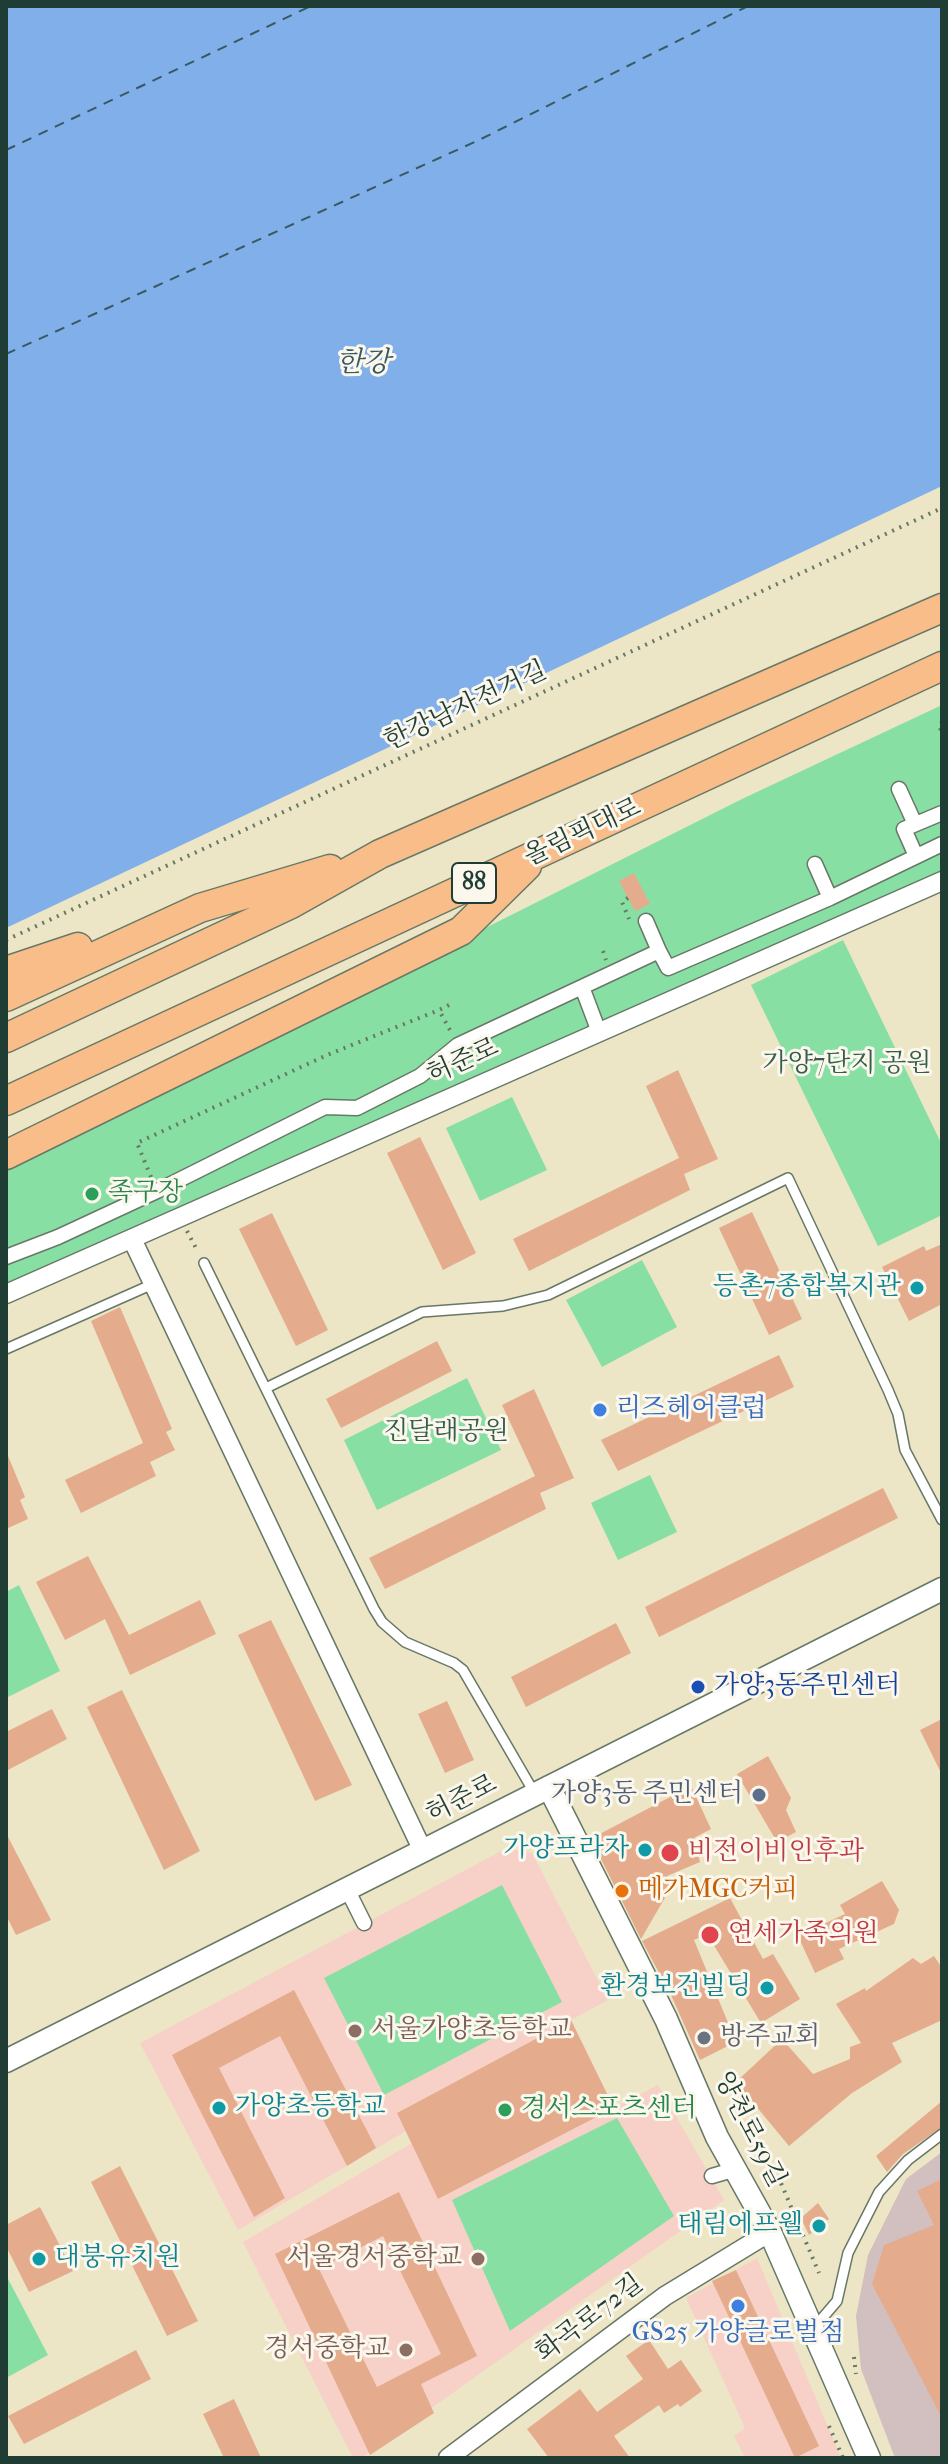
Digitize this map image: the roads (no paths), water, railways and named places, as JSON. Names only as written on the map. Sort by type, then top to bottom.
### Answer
[{"type":"highway","name":"88","points":[[6,1038],[291,904],[380,854],[942,608]]},
{"type":"highway","name":"올림픽대로","points":[[6,1101],[942,666]]},
{"type":"highway","points":[[6,1155],[461,931],[541,852]]},
{"type":"highway","points":[[6,971],[380,854]]},
{"type":"highway","points":[[6,997],[200,908]]},
{"type":"highway","points":[[6,1141],[59,1128]]},
{"type":"street","points":[[899,789],[915,824]]},
{"type":"street","points":[[916,856],[904,829],[942,813]]},
{"type":"street","points":[[646,921],[668,968],[830,898],[942,844]]},
{"type":"street","points":[[814,872],[830,898]]},
{"type":"street","name":"허준로","points":[[6,1294],[942,881]]},
{"type":"street","points":[[6,1257],[58,1237],[157,1191],[325,1107],[357,1108],[420,1076],[458,1045],[659,951]]},
{"type":"street","points":[[582,987],[599,1032]]},
{"type":"street","points":[[132,1239],[423,1851]]},
{"type":"street","name":"허준로","points":[[6,2061],[942,1589]]},
{"type":"street","name":"양천로59길","points":[[542,1791],[666,2019],[717,2137],[770,2232],[869,2458]]},
{"type":"street","points":[[347,1889],[364,1923]]},
{"type":"street","points":[[712,2176],[736,2169]]},
{"type":"street","name":"화곡로72길","points":[[448,2458],[665,2296],[770,2232]]},
{"type":"lane","points":[[266,1388],[422,1312],[503,1306],[548,1295],[788,1178],[888,1390],[898,1414],[905,1450],[942,1520]]},
{"type":"lane","points":[[204,1263],[382,1622],[405,1642],[463,1670],[542,1791]]},
{"type":"lane","points":[[6,1349],[153,1284]]},
{"type":"lane","points":[[813,2329],[837,2301],[848,2253],[879,2192],[908,2160],[942,2134]]},
{"type":"water","name":"한강","points":[[6,6],[942,6],[942,486],[6,928]]},
{"type":"place","name":"족구장","points":[[92,1194]]},
{"type":"place","name":"등촌7종합복지관","points":[[917,1288]]},
{"type":"place","name":"리즈헤어클럽","points":[[600,1410]]},
{"type":"place","name":"가양3동주민센터","points":[[698,1687]]},
{"type":"place","name":"가양3동 주민센터","points":[[759,1795]]},
{"type":"place","name":"가양프라자","points":[[645,1850]]},
{"type":"place","name":"비전이비인후과","points":[[670,1853]]},
{"type":"place","name":"메가MGC커피","points":[[622,1891]]},
{"type":"place","name":"연세가족의원","points":[[710,1935]]},
{"type":"place","name":"환경보건빌딩","points":[[767,1988]]},
{"type":"place","name":"서울가양초등학교","points":[[355,2031]]},
{"type":"place","name":"방주교회","points":[[704,2038]]},
{"type":"place","name":"가양초등학교","points":[[219,2108]]},
{"type":"place","name":"경서스포츠센터","points":[[505,2110]]},
{"type":"place","name":"태림에프웰","points":[[819,2226]]},
{"type":"place","name":"대붕유치원","points":[[39,2259]]},
{"type":"place","name":"서울경서중학교","points":[[478,2259]]},
{"type":"place","name":"GS25 가양글로벌점","points":[[738,2306]]},
{"type":"place","name":"경서중학교","points":[[406,2350]]},
{"type":"park label","name":"가양7단지 공원","points":[[847,1065]]},
{"type":"park label","name":"진달래공원","points":[[446,1433]]}]
